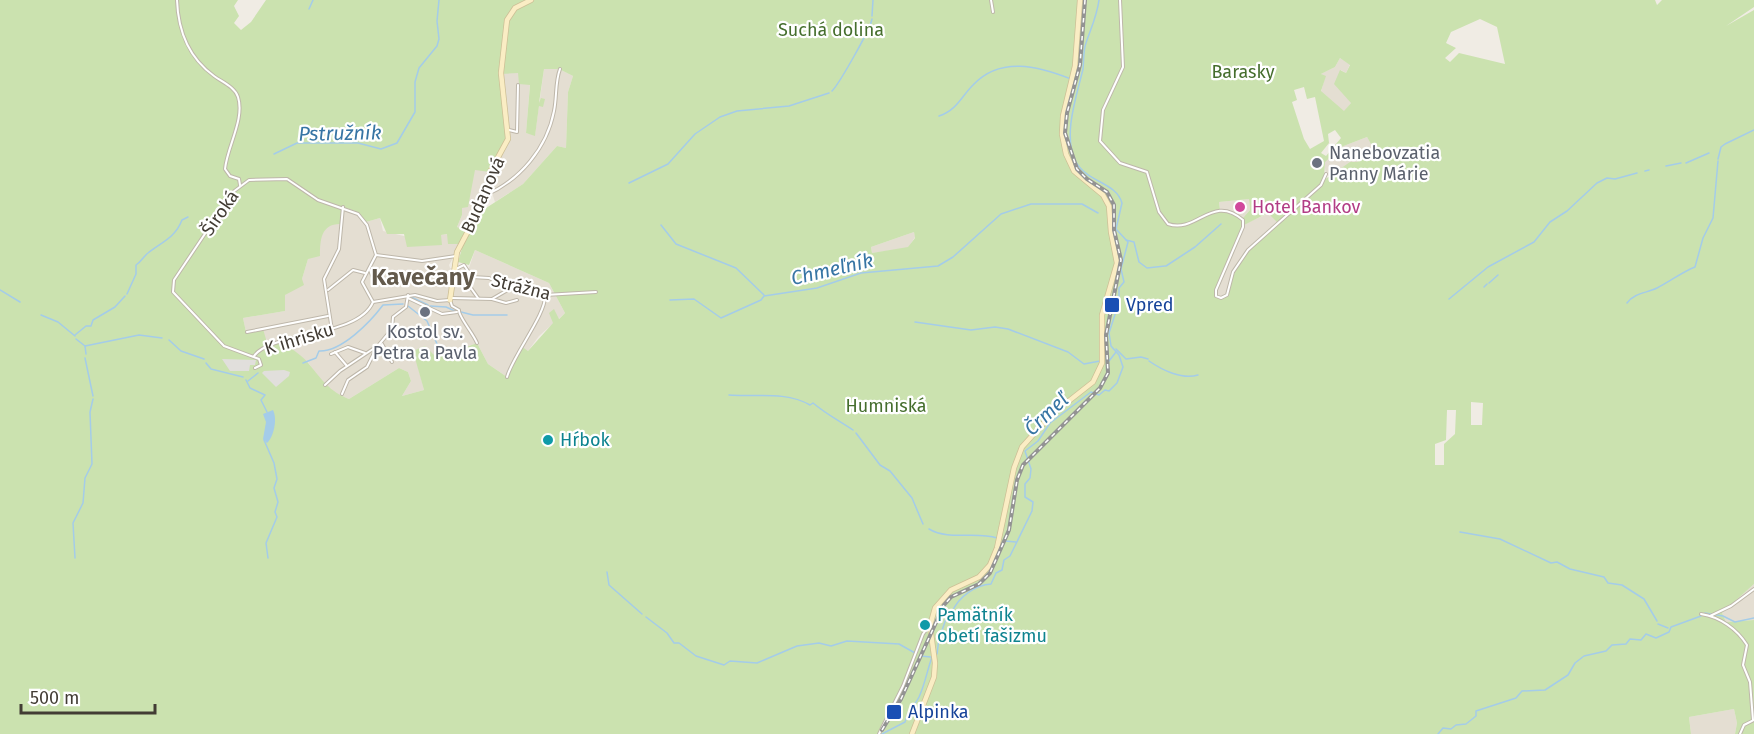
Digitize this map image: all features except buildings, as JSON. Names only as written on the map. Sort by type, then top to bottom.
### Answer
[{"type":"main road","points":[[509,128],[501,73],[507,20],[515,8],[531,0]]},
{"type":"main road","points":[[912,734],[934,673],[930,626],[935,608],[944,596],[954,588],[979,577],[992,562],[1014,468],[1025,442],[1051,415],[1090,385],[1102,363],[1102,315],[1117,262],[1109,206],[1103,195],[1074,171],[1064,149],[1062,134],[1063,116],[1075,66],[1080,0]]},
{"type":"main road","name":"Budanová","points":[[450,299],[456,256],[486,195],[490,172],[505,147],[509,128]]},
{"type":"street","points":[[177,0],[180,29],[189,48],[204,68],[233,89],[238,98],[238,114],[225,169],[230,176],[250,180]]},
{"type":"street","points":[[991,0],[993,12]]},
{"type":"street","points":[[1120,0],[1123,66],[1103,110],[1101,144],[1120,163],[1147,172],[1159,212],[1166,222],[1184,225],[1205,215],[1227,211],[1236,215],[1244,223],[1216,290],[1216,296],[1224,297],[1228,292],[1233,272],[1248,250],[1321,185],[1326,174]]},
{"type":"street","points":[[486,195],[508,184],[542,144],[551,122],[560,69]]},
{"type":"street","points":[[509,128],[517,132],[518,85]]},
{"type":"street","points":[[239,178],[240,185]]},
{"type":"street","name":"Široká","points":[[254,356],[224,345],[173,292],[174,279],[240,185],[250,180],[285,178],[318,200],[355,212],[366,222],[376,255]]},
{"type":"street","points":[[332,330],[328,316],[328,290],[324,279],[339,249],[343,207]]},
{"type":"street","points":[[456,256],[422,261],[376,255],[370,270],[365,273],[362,284],[373,302],[420,295],[437,301],[478,298],[506,303],[517,300]]},
{"type":"street","name":"Strážna","points":[[454,271],[464,265],[472,277],[489,278],[512,288],[537,290],[545,295],[596,292]]},
{"type":"street","points":[[328,290],[353,270],[361,270],[365,273]]},
{"type":"street","points":[[370,270],[375,282]]},
{"type":"street","points":[[454,271],[463,278],[478,298]]},
{"type":"street","points":[[492,299],[512,288]]},
{"type":"street","points":[[507,377],[514,356],[544,306],[545,295]]},
{"type":"street","points":[[408,296],[442,314],[457,312]]},
{"type":"street","points":[[325,385],[347,366],[381,343],[392,329],[393,317],[405,308],[408,296]]},
{"type":"street","points":[[450,299],[452,306],[459,310],[457,312],[472,331],[477,343]]},
{"type":"street","name":"K ihrisku","points":[[254,356],[272,344],[332,330],[364,312],[373,302]]},
{"type":"street","points":[[248,332],[328,316]]},
{"type":"street","points":[[381,343],[392,362]]},
{"type":"street","points":[[342,394],[348,380],[367,367],[377,346]]},
{"type":"street","points":[[331,354],[348,347],[365,353]]},
{"type":"street","points":[[335,352],[347,366]]},
{"type":"street","points":[[254,356],[261,362],[260,367],[255,368]]},
{"type":"street","points":[[1711,615],[1731,606],[1754,589]]},
{"type":"street","points":[[1701,614],[1711,615],[1738,633],[1747,645],[1743,664],[1750,682],[1753,720],[1743,725],[1740,734]]},
{"type":"street","points":[[879,734],[903,686],[924,631],[930,626]]},
{"type":"shaded area","points":[[1340,58],[1350,64],[1346,73],[1341,70],[1351,103],[1344,112],[1321,92],[1325,77],[1321,74],[1335,67]]},
{"type":"shaded area","points":[[544,69],[559,69],[573,76],[568,92],[566,148],[557,146],[523,184],[495,202],[492,193],[486,195],[468,231],[457,227],[501,73],[518,73],[530,84],[526,133],[535,135]]},
{"type":"shaded area","points":[[1367,137],[1376,151],[1330,177],[1326,174],[1324,162],[1341,147]]},
{"type":"shaded area","points":[[1249,199],[1250,210],[1242,219],[1220,210],[1219,202]]},
{"type":"shaded area","points":[[343,207],[355,211],[366,222],[380,218],[383,231],[441,245],[441,235],[448,234],[461,244],[449,265],[450,268],[455,270],[463,264],[468,271],[475,250],[549,283],[565,313],[539,336],[528,351],[521,347],[507,377],[488,364],[477,343],[437,358],[414,351],[424,390],[402,396],[411,381],[408,372],[399,368],[349,399],[334,394],[318,378],[308,362],[283,342],[268,346],[246,332],[243,318],[285,311],[285,295],[302,279],[308,259],[326,227]]},
{"type":"shaded area","points":[[1270,213],[1278,222],[1224,297],[1218,297],[1216,291],[1244,224]]},
{"type":"shaded area","points":[[914,232],[915,237],[908,248],[872,253],[871,247]]},
{"type":"shaded area","points":[[222,359],[256,360],[255,365],[250,365],[249,371],[230,371]]},
{"type":"shaded area","points":[[264,371],[290,372],[289,376],[276,387],[262,373]]},
{"type":"shaded area","points":[[1754,584],[1754,620],[1726,622],[1722,613]]},
{"type":"shaded area","points":[[1734,709],[1737,723],[1735,734],[1691,734],[1689,717]]},
{"type":"green space","points":[[0,0],[238,0],[234,6],[239,16],[234,23],[241,30],[251,22],[266,0],[1655,0],[1657,5],[1662,0],[1754,0],[1754,7],[1726,26],[1754,10],[1754,584],[1722,613],[1726,622],[1754,620],[1754,734],[1735,734],[1737,723],[1734,709],[1689,717],[1691,734],[0,734]],"holes":[[[1480,19],[1497,27],[1505,64],[1459,53],[1450,62],[1445,58],[1456,48],[1446,43],[1451,32]],[[1340,58],[1350,65],[1346,73],[1340,70],[1334,84],[1351,103],[1344,111],[1321,91],[1326,76],[1321,74],[1335,67]],[[544,69],[559,69],[573,76],[568,92],[566,148],[557,146],[523,184],[483,210],[463,245],[458,262],[469,265],[475,250],[549,283],[565,313],[559,319],[554,309],[549,313],[553,323],[528,351],[521,346],[507,377],[488,364],[477,343],[437,358],[425,346],[413,351],[424,390],[402,396],[411,381],[408,372],[399,368],[349,399],[331,389],[306,361],[283,341],[268,346],[263,329],[246,332],[243,318],[285,311],[285,295],[304,285],[302,279],[308,259],[320,256],[323,234],[329,227],[340,224],[343,207],[355,211],[366,222],[380,218],[387,234],[404,234],[407,247],[442,245],[441,235],[447,234],[448,244],[461,244],[468,231],[457,227],[462,208],[468,207],[475,170],[490,172],[509,135],[501,74],[518,73],[519,84],[530,85],[526,133],[535,136],[539,106],[543,107],[545,99],[541,98],[539,103]],[[1304,87],[1307,99],[1315,97],[1324,141],[1310,149],[1304,139],[1292,102],[1297,100],[1294,90]],[[1335,130],[1341,138],[1326,156],[1321,153],[1329,143],[1328,134]],[[1367,137],[1375,151],[1357,162],[1350,162],[1324,180],[1325,162],[1341,147]],[[1249,199],[1250,210],[1242,219],[1220,210],[1219,202]],[[1268,213],[1277,222],[1246,254],[1235,272],[1227,295],[1219,298],[1216,290],[1244,225]],[[914,232],[915,238],[908,247],[872,253],[871,247]],[[1471,402],[1483,403],[1482,425],[1471,425]],[[1447,410],[1456,410],[1455,434],[1444,444],[1444,465],[1435,465],[1435,444],[1446,440]]]},
{"type":"water","points":[[273,410],[274,428],[267,443],[263,439],[266,422],[263,414]]},
{"type":"waterway","points":[[309,9],[313,0]]},
{"type":"waterway","name":"Pstružník","points":[[274,154],[297,143],[358,143],[381,149],[397,143],[415,112],[415,82],[419,68],[437,46],[439,0]]},
{"type":"waterway","points":[[872,16],[873,0]]},
{"type":"waterway","name":"Črmeľ","points":[[937,654],[939,639],[948,613],[952,612],[968,592],[991,584],[996,573],[1002,570],[1004,560],[1010,556],[1032,511],[1033,502],[1025,497],[1025,484],[1030,478],[1031,469],[1025,451],[1038,441],[1050,423],[1091,392],[1099,395],[1105,390],[1109,391],[1117,383],[1123,367],[1119,355],[1111,346],[1109,333],[1119,302],[1119,288],[1124,282],[1121,269],[1128,242],[1116,229],[1122,203],[1119,196],[1108,186],[1081,169],[1072,152],[1070,140],[1070,128],[1083,69],[1085,46],[1099,0]]},
{"type":"waterway","points":[[832,91],[854,56],[872,19]]},
{"type":"waterway","points":[[939,116],[958,103],[973,85],[995,70],[1020,66],[1046,70],[1071,79]]},
{"type":"waterway","points":[[629,183],[668,164],[695,134],[720,117],[737,111],[789,106],[829,93]]},
{"type":"waterway","points":[[1718,159],[1721,147],[1754,130]]},
{"type":"waterway","points":[[1686,163],[1709,153]]},
{"type":"waterway","points":[[1627,303],[1637,295],[1657,288],[1695,267],[1703,238],[1713,218],[1718,161]]},
{"type":"waterway","points":[[1666,166],[1681,163]]},
{"type":"waterway","points":[[1645,171],[1649,170]]},
{"type":"waterway","points":[[1449,299],[1488,267],[1534,242],[1550,222],[1567,211],[1597,183],[1607,178],[1615,179],[1637,173]]},
{"type":"waterway","name":"Chmeľník","points":[[670,300],[694,299],[721,318],[761,300],[764,296],[817,288],[861,273],[938,266],[953,257],[1001,214],[1031,204],[1082,204],[1098,213]]},
{"type":"waterway","points":[[127,294],[136,274],[136,265],[168,239],[182,220],[188,217]]},
{"type":"waterway","points":[[1166,266],[1195,247],[1221,224]]},
{"type":"waterway","points":[[661,225],[676,244],[736,268],[764,295]]},
{"type":"waterway","points":[[1126,240],[1134,242],[1139,262],[1147,268],[1165,266]]},
{"type":"waterway","points":[[1489,283],[1498,275]]},
{"type":"waterway","points":[[1484,287],[1487,284]]},
{"type":"waterway","points":[[0,290],[20,302]]},
{"type":"waterway","points":[[75,335],[86,326],[91,326],[93,320],[115,307],[125,296]]},
{"type":"waterway","points":[[411,297],[428,305]]},
{"type":"waterway","points":[[303,363],[316,358],[319,351],[328,350],[346,341],[364,327],[383,305],[403,304]]},
{"type":"waterway","points":[[408,306],[427,321],[441,353]]},
{"type":"waterway","points":[[430,306],[446,307],[455,311]]},
{"type":"waterway","points":[[461,312],[473,315],[507,315]]},
{"type":"waterway","points":[[41,315],[58,322],[75,336]]},
{"type":"waterway","points":[[915,322],[971,330],[995,327],[1008,329],[1068,352],[1084,364],[1100,361]]},
{"type":"waterway","points":[[76,339],[85,346],[139,335],[162,338]]},
{"type":"waterway","points":[[169,340],[181,351],[204,359]]},
{"type":"waterway","points":[[85,346],[86,354]]},
{"type":"waterway","points":[[1116,349],[1126,359],[1141,357],[1148,359]]},
{"type":"waterway","points":[[1109,361],[1116,352]]},
{"type":"waterway","points":[[85,358],[93,396]]},
{"type":"waterway","points":[[1149,361],[1166,371],[1179,375],[1198,375]]},
{"type":"waterway","points":[[206,363],[211,369],[243,377]]},
{"type":"waterway","points":[[248,381],[258,373]]},
{"type":"waterway","points":[[246,380],[250,388],[265,395],[261,400],[267,412]]},
{"type":"waterway","points":[[729,395],[781,396],[810,405],[813,403],[853,430]]},
{"type":"waterway","points":[[75,558],[73,523],[83,503],[85,478],[92,464],[90,412],[93,399]]},
{"type":"waterway","points":[[856,433],[880,465],[890,471],[912,498],[923,524]]},
{"type":"waterway","points":[[264,440],[274,463],[277,479],[274,488],[278,502],[275,512],[277,517],[266,543],[268,558]]},
{"type":"waterway","points":[[929,529],[937,533],[997,538]]},
{"type":"waterway","points":[[1460,532],[1500,539],[1551,563],[1557,562],[1570,569],[1604,577],[1608,583],[1622,585],[1644,599],[1657,621]]},
{"type":"waterway","points":[[1005,541],[1016,542]]},
{"type":"waterway","points":[[607,572],[609,585],[642,614]]},
{"type":"waterway","points":[[1705,613],[1723,616],[1735,622],[1754,618]]},
{"type":"waterway","points":[[1438,734],[1443,728],[1451,729],[1456,725],[1466,724],[1476,716],[1476,711],[1516,698],[1522,691],[1545,690],[1568,675],[1575,663],[1584,656],[1606,651],[1612,645],[1626,644],[1630,639],[1641,640],[1646,634],[1656,638],[1669,632],[1671,627],[1701,616]]},
{"type":"waterway","points":[[646,617],[667,633],[674,643],[679,643],[696,656],[724,665],[730,661],[757,663],[797,646],[819,643],[831,646],[847,641],[899,644],[915,653]]},
{"type":"waterway","points":[[1658,624],[1668,628]]},
{"type":"waterway","points":[[920,656],[931,657]]},
{"type":"waterway","name":"Črmeľ","points":[[882,734],[905,722],[921,692],[932,657]]},
{"type":"railway","points":[[882,730],[901,699],[944,605],[951,597],[979,584],[990,573],[1009,530],[1017,480],[1023,465],[1100,388],[1108,373],[1106,335],[1121,260],[1114,230],[1114,205],[1107,192],[1087,179],[1077,169],[1065,133],[1067,113],[1080,65],[1085,0]]},
{"type":"place","name":"Nanebovzatia Panny Márie","points":[[1317,163]]},
{"type":"place","name":"Hotel Bankov","points":[[1240,207]]},
{"type":"place","name":"Vpred","points":[[1112,305]]},
{"type":"place","name":"Kostol sv. Petra a Pavla","points":[[425,312]]},
{"type":"place","name":"Hŕbok","points":[[548,440]]},
{"type":"place","name":"Pamätník obetí fašizmu","points":[[925,625]]},
{"type":"place","name":"Alpinka","points":[[894,712]]},
{"type":"district","name":"Kavečany","points":[[423,277]]},
{"type":"park label","name":"Suchá dolina","points":[[831,30]]},
{"type":"park label","name":"Barasky","points":[[1243,72]]},
{"type":"park label","name":"Humniská","points":[[886,406]]}]
